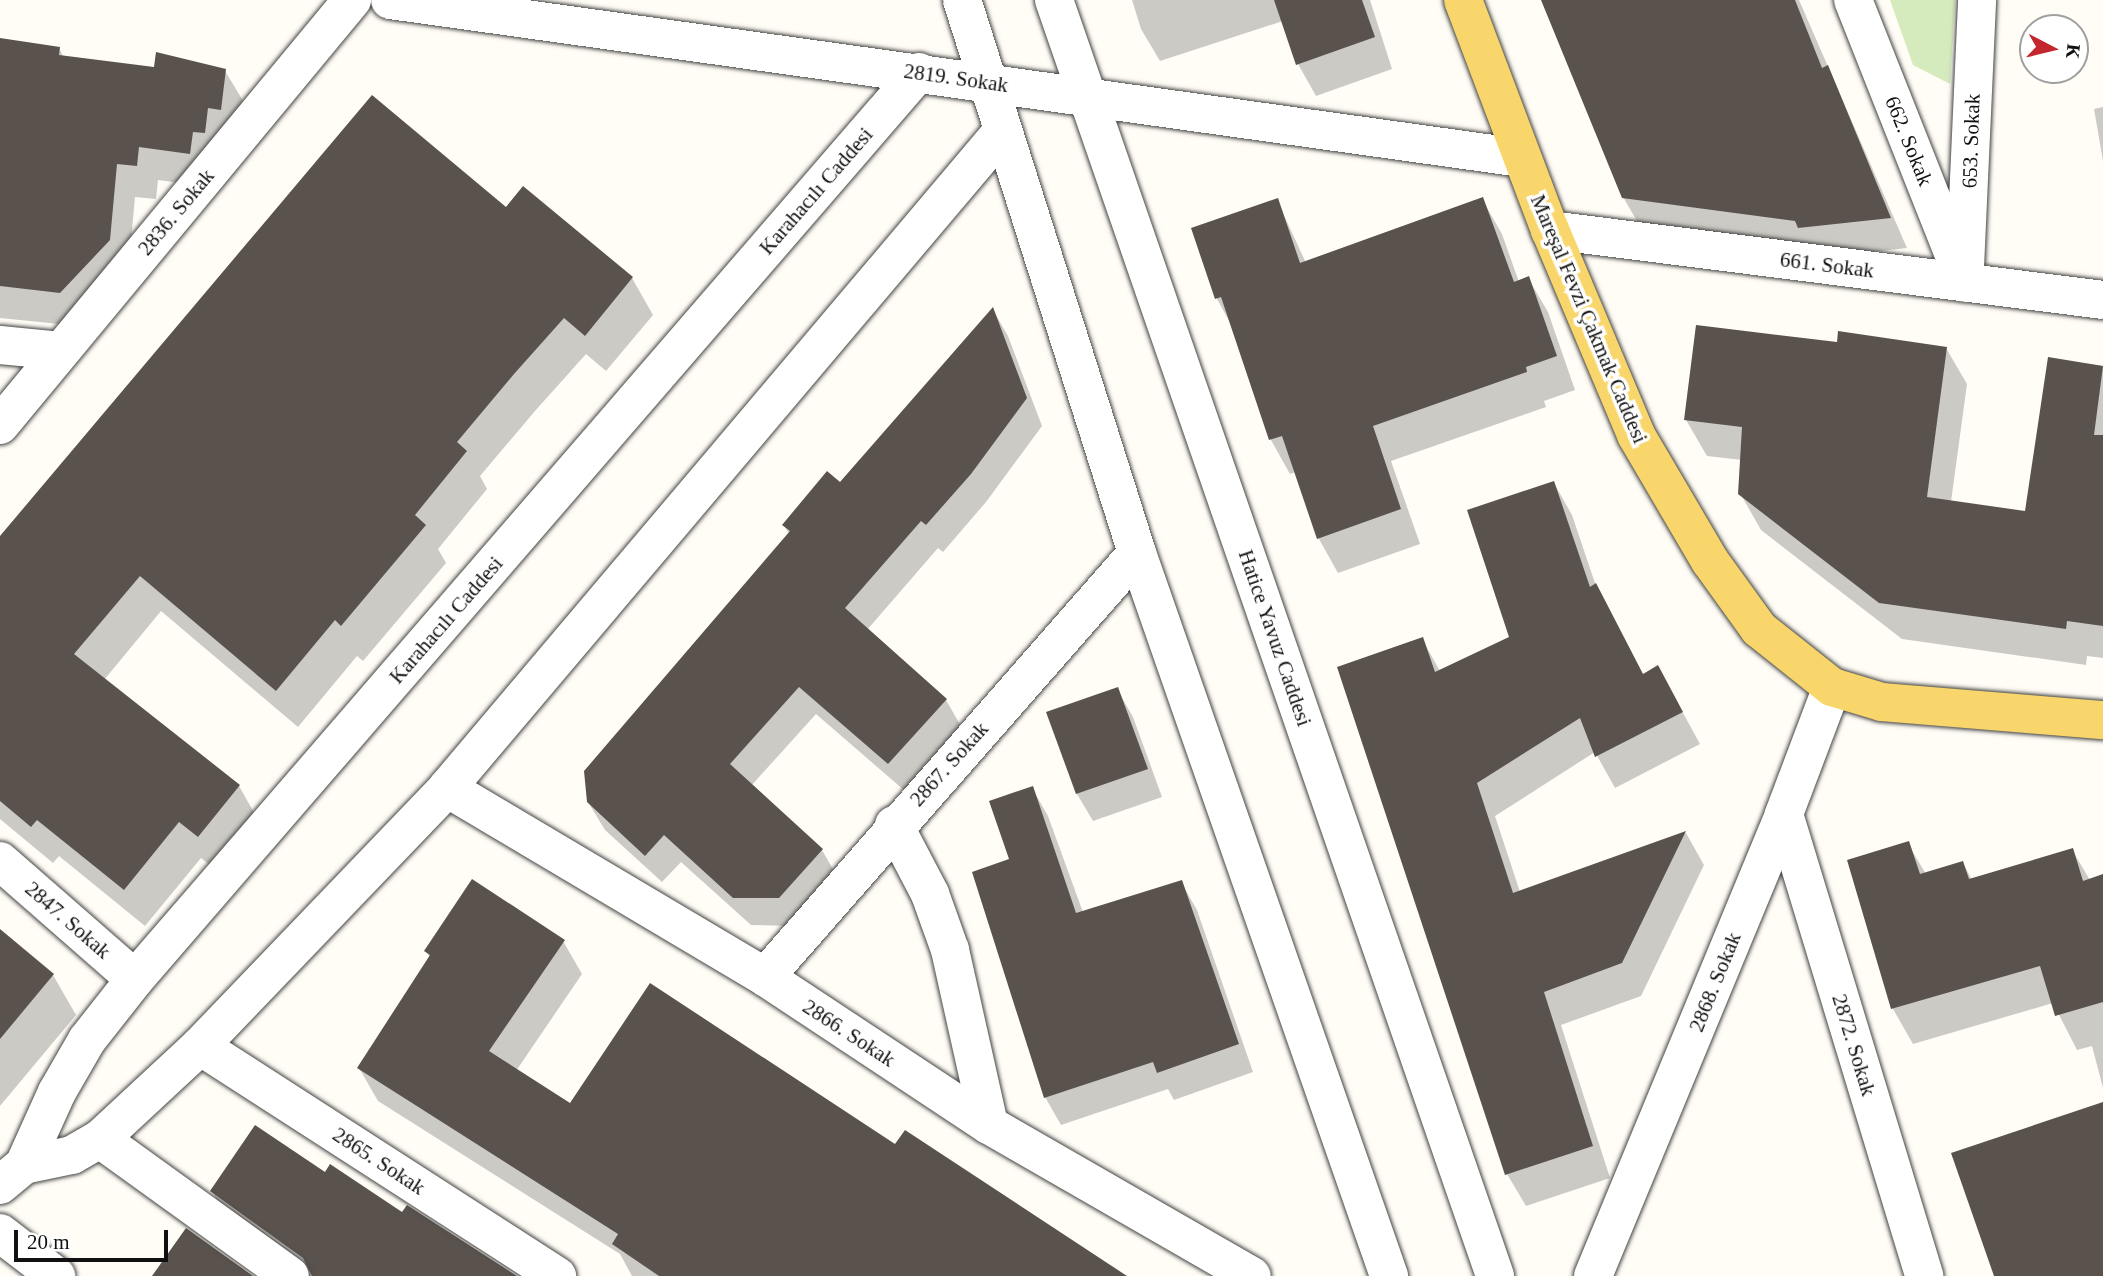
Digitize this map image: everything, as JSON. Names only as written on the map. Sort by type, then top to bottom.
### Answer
[{"type":"main road","name":"Mareşal Fevzi Çakmak Caddesi","points":[[1463,0],[1550,230],[1636,435],[1710,561],[1759,629],[1832,687],[1882,702],[2103,720]]},
{"type":"street","name":"2836. Sokak","points":[[0,425],[352,0]]},
{"type":"street","name":"2819. Sokak","points":[[390,0],[1522,158]]},
{"type":"street","points":[[962,0],[1001,133],[1137,553],[1389,1276]]},
{"type":"street","name":"Hatice Yavuz Caddesi","points":[[1054,0],[1495,1276]]},
{"type":"street","name":"662. Sokak","points":[[1853,0],[1965,282]]},
{"type":"street","name":"653. Sokak","points":[[1965,282],[1977,0]]},
{"type":"street","name":"Karahacılı Caddesi","points":[[12,1175],[87,1040],[135,979],[919,72]]},
{"type":"street","points":[[12,1175],[72,1155],[100,1139],[200,1046],[447,788],[1001,133]]},
{"type":"street","name":"661. Sokak","points":[[1550,230],[2103,300]]},
{"type":"street","points":[[0,345],[61,351]]},
{"type":"street","name":"2867. Sokak","points":[[765,977],[894,825],[1137,553]]},
{"type":"street","name":"2868. Sokak","points":[[1593,1276],[1784,814],[1832,687]]},
{"type":"street","name":"2866. Sokak","points":[[447,788],[765,977],[989,1125],[1252,1276]]},
{"type":"street","name":"2872. Sokak","points":[[1784,814],[1924,1276]]},
{"type":"street","points":[[894,825],[930,894],[950,950],[989,1125]]},
{"type":"street","name":"2847. Sokak","points":[[0,861],[135,979]]},
{"type":"street","name":"2865. Sokak","points":[[200,1046],[557,1276]]},
{"type":"street","points":[[100,1139],[290,1276]]},
{"type":"street","points":[[0,1233],[56,1276]]},
{"type":"green space","points":[[1890,0],[1955,0],[1950,84],[1913,65]]},
{"type":"building","points":[[1274,0],[1362,0],[1375,37],[1296,65]]},
{"type":"building","points":[[1541,0],[1795,0],[1822,68],[1828,65],[1891,218],[1798,228],[1795,221],[1622,198]]},
{"type":"building","points":[[0,38],[60,47],[59,55],[154,67],[156,52],[226,69],[221,110],[208,108],[205,133],[193,132],[190,154],[139,147],[137,166],[117,164],[110,240],[60,293],[0,286]]},
{"type":"building","points":[[372,95],[506,207],[523,186],[633,277],[585,336],[564,318],[514,374],[457,442],[467,451],[415,515],[426,525],[341,626],[335,620],[276,691],[140,576],[74,654],[240,785],[198,837],[179,822],[124,890],[37,820],[31,827],[0,801],[0,536]]},
{"type":"building","points":[[1483,197],[1514,282],[1529,276],[1557,356],[1526,367],[1527,372],[1373,426],[1401,509],[1317,539],[1282,436],[1269,440],[1221,297],[1215,299],[1191,228],[1278,198],[1300,263]]},
{"type":"building","points":[[993,307],[1027,398],[971,474],[926,525],[921,521],[845,608],[947,699],[888,764],[799,687],[730,764],[823,849],[779,898],[733,898],[664,835],[645,856],[587,802],[584,771],[790,531],[782,525],[827,471],[840,482]]},
{"type":"building","points":[[1696,325],[1837,342],[1838,331],[1947,347],[1927,497],[2025,511],[2048,357],[2103,366],[2094,435],[2103,435],[2103,626],[2067,621],[2066,629],[1879,603],[1738,494],[1742,427],[1684,420]]},
{"type":"building","points":[[1554,481],[1590,587],[1596,583],[1643,674],[1658,665],[1683,712],[1595,757],[1580,718],[1477,783],[1513,893],[1686,831],[1622,963],[1544,992],[1593,1146],[1505,1175],[1337,667],[1423,637],[1435,672],[1509,637],[1467,510]]},
{"type":"building","points":[[1118,687],[1148,769],[1076,794],[1046,712]]},
{"type":"building","points":[[1033,786],[1076,913],[1182,880],[1239,1044],[1157,1073],[1153,1062],[1044,1098],[972,872],[1009,859],[989,801]]},
{"type":"building","points":[[1909,841],[1920,874],[1963,861],[1969,879],[2073,848],[2083,881],[2103,874],[2103,1002],[2055,1016],[2040,966],[1891,1009],[1847,860]]},
{"type":"building","points":[[472,879],[565,940],[489,1051],[570,1103],[650,983],[895,1144],[905,1130],[1127,1276],[659,1276],[612,1244],[618,1234],[357,1068],[430,955],[424,951]]},
{"type":"building","points":[[0,929],[54,974],[0,1039]]},
{"type":"building","points":[[2103,1102],[2103,1276],[1994,1276],[1951,1153]]},
{"type":"building","points":[[255,1125],[325,1172],[330,1164],[402,1212],[407,1205],[517,1276],[312,1276],[303,1258],[210,1191]]},
{"type":"building","points":[[186,1228],[253,1276],[152,1276]]}]
